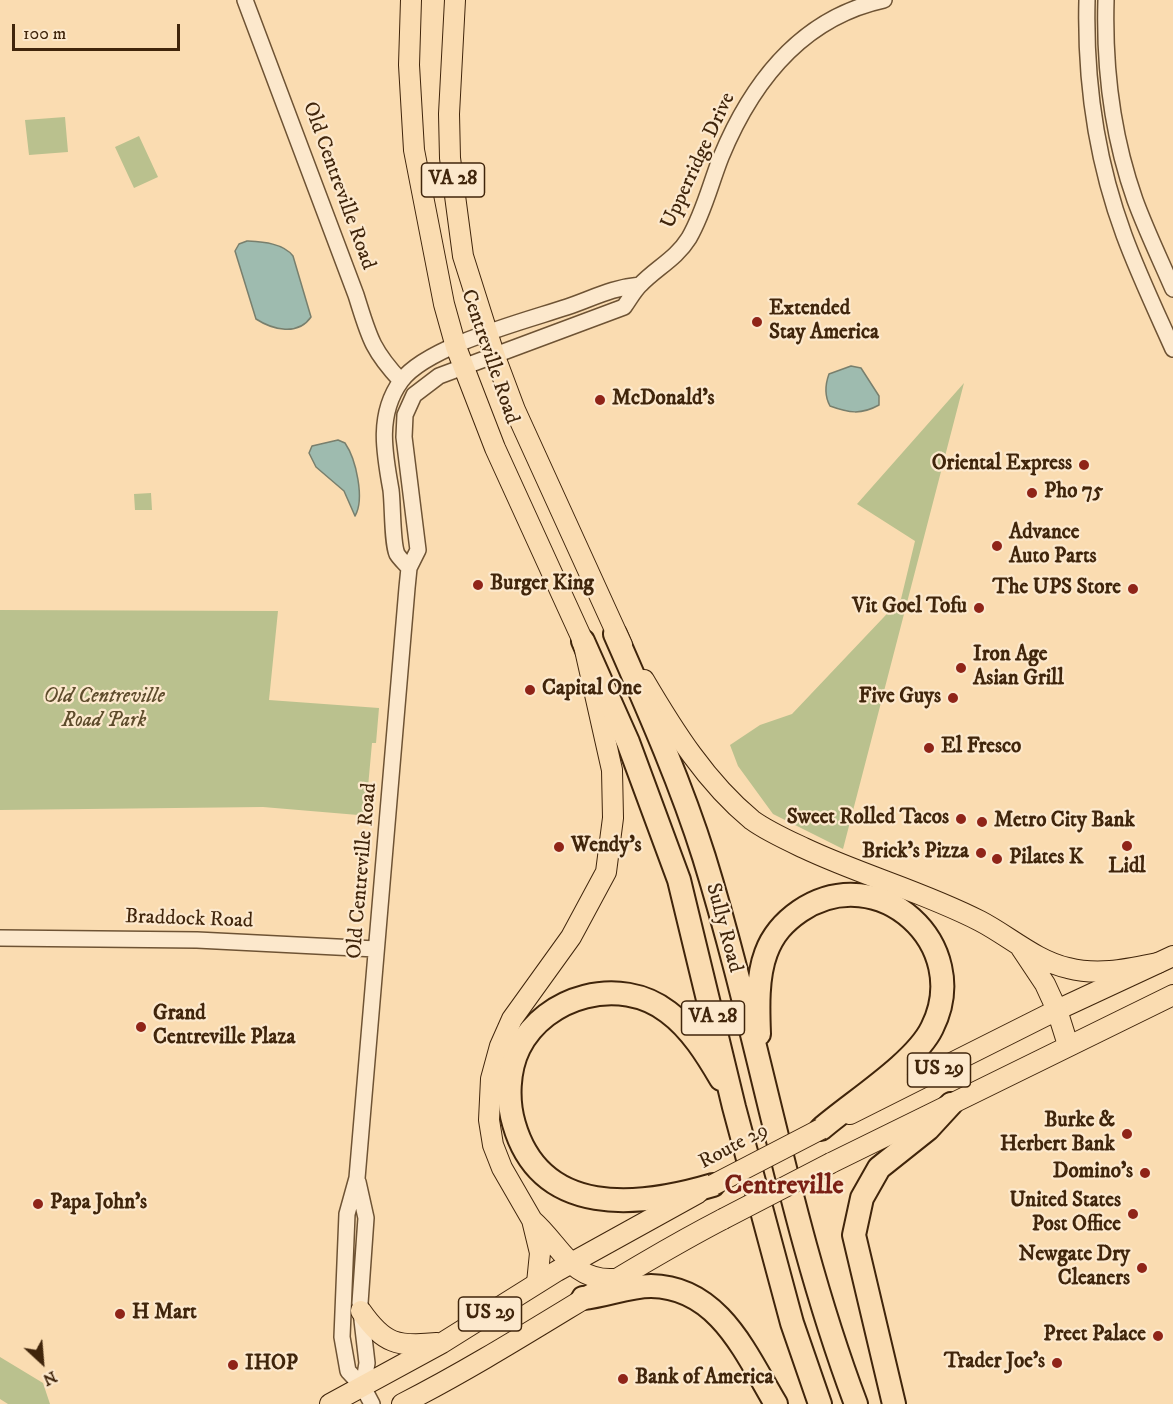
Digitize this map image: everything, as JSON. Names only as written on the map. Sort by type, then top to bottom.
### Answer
[{"type":"highway","name":"Sully Road","points":[[615,633],[663,745],[701,848],[764,1092],[815,1274],[856,1404]]},
{"type":"highway","name":"Sully Road","points":[[583,641],[628,742],[679,880],[734,1107],[792,1323],[820,1404]]},
{"type":"highway","points":[[764,1092],[758,1021],[760,982],[766,953],[779,927],[807,907],[832,897],[874,897],[895,905],[922,929],[933,945],[941,967],[943,987],[940,1011],[931,1031],[913,1053],[821,1129]]},
{"type":"highway","points":[[713,1185],[674,1195],[623,1201],[584,1196],[555,1183],[533,1162],[516,1133],[510,1099],[513,1065],[518,1049],[540,1019],[566,1002],[600,994],[631,997],[666,1011],[682,1024],[708,1057],[734,1107]]},
{"type":"highway","points":[[894,1404],[854,1235],[862,1198],[879,1168],[928,1129],[951,1104]]},
{"type":"highway","points":[[583,1298],[649,1286],[692,1294],[717,1312],[739,1342],[776,1404]]},
{"type":"main road","name":"Centreville Road","points":[[411,0],[409,65],[414,150],[425,215],[456,347],[495,448],[583,641],[612,770],[612,847],[606,872],[586,912],[512,1019],[500,1046],[491,1079],[489,1120],[496,1155],[532,1220]]},
{"type":"main road","name":"Centreville Road","points":[[455,0],[450,57],[450,158],[463,256],[494,354],[534,453],[615,633],[677,736],[718,787],[754,821],[836,862],[981,921],[1019,946]]},
{"type":"main road","points":[[1019,946],[1065,968],[1080,971],[1109,972],[1166,960]]},
{"type":"main road","points":[[1019,946],[1045,984],[1068,1045]]},
{"type":"main road","name":"Route 29","points":[[330,1404],[367,1395],[442,1342],[537,1283],[713,1185],[1057,1011],[1166,960]]},
{"type":"main road","name":"US 29","points":[[402,1404],[460,1372],[613,1279],[723,1219],[1068,1045],[1173,995]]},
{"type":"main road","points":[[532,1220],[548,1233],[570,1264],[595,1279],[613,1279]]},
{"type":"main road","points":[[532,1220],[540,1253],[537,1283]]},
{"type":"main road","points":[[361,1311],[372,1327],[386,1340],[400,1345],[442,1342]]},
{"type":"street","name":"Old Centreville Road","points":[[245,0],[357,295],[370,340],[378,357],[401,381]]},
{"type":"street","name":"Upperridge Drive","points":[[494,354],[594,321],[624,307],[640,285],[668,264],[688,239],[706,202],[720,159],[741,113],[771,68],[823,22],[853,8],[884,0]]},
{"type":"street","points":[[1082,0],[1088,0],[1090,96],[1105,172],[1124,234],[1173,349]]},
{"type":"street","points":[[1106,0],[1105,46],[1116,136],[1135,200],[1173,289]]},
{"type":"street","name":"Upperridge Drive","points":[[487,334],[583,302],[615,287],[640,285]]},
{"type":"street","points":[[409,568],[397,553],[393,505],[383,449],[386,416],[401,381],[420,364],[487,334]]},
{"type":"street","name":"Old Centreville Road","points":[[367,1395],[348,1371],[342,1336],[347,1214],[357,1178],[409,568],[418,550],[404,437],[405,416],[414,395],[425,385],[494,354]]},
{"type":"street","name":"Braddock Road","points":[[0,939],[196,940],[376,949]]},
{"type":"street","name":"Old Centreville Road","points":[[357,1178],[366,1218],[361,1311],[367,1363],[367,1395]]},
{"type":"green space","points":[[65,117],[68,152],[29,155],[25,120]]},
{"type":"green space","points":[[139,136],[158,177],[134,188],[115,147]]},
{"type":"green space","points":[[964,383],[843,849],[773,814],[738,766],[730,745],[760,725],[792,714],[901,599],[915,541],[857,504]]},
{"type":"green space","points":[[151,493],[152,510],[135,510],[134,494]]},
{"type":"green space","name":"Old Centreville Road Park","points":[[0,610],[278,611],[269,700],[379,708],[376,743],[372,743],[368,787],[373,788],[370,816],[263,807],[0,810]]},
{"type":"green space","points":[[0,1357],[43,1383],[50,1404],[8,1404],[0,1399]]},
{"type":"shaded area","points":[[247,241],[278,246],[293,256],[311,317],[306,323],[292,329],[285,329],[270,326],[256,319],[235,251],[239,244]]},
{"type":"shaded area","points":[[851,366],[861,368],[879,396],[879,405],[855,412],[830,406],[826,390],[829,374]]},
{"type":"shaded area","points":[[338,440],[345,443],[356,469],[359,500],[355,516],[344,491],[316,467],[309,453],[312,446]]},
{"type":"place","name":"Extended Stay America","points":[[757,322]]},
{"type":"place","name":"McDonald's","points":[[600,400]]},
{"type":"place","name":"Oriental Express","points":[[1084,465]]},
{"type":"place","name":"Pho 75","points":[[1032,493]]},
{"type":"place","name":"Advance Auto Parts","points":[[997,546]]},
{"type":"place","name":"Burger King","points":[[478,585]]},
{"type":"place","name":"The UPS Store","points":[[1133,589]]},
{"type":"place","name":"Vit Goel Tofu","points":[[979,608]]},
{"type":"place","name":"Iron Age Asian Grill","points":[[961,668]]},
{"type":"place","name":"Capital One","points":[[530,690]]},
{"type":"place","name":"Five Guys","points":[[953,698]]},
{"type":"place","name":"El Fresco","points":[[929,748]]},
{"type":"place","name":"Sweet Rolled Tacos","points":[[961,819]]},
{"type":"place","name":"Metro City Bank","points":[[982,822]]},
{"type":"place","name":"Lidl","points":[[1127,846]]},
{"type":"place","name":"Wendy's","points":[[559,847]]},
{"type":"place","name":"Brick's Pizza","points":[[981,853]]},
{"type":"place","name":"Pilates K","points":[[997,859]]},
{"type":"place","name":"Grand Centreville Plaza","points":[[141,1027]]},
{"type":"place","name":"Burke & Herbert Bank","points":[[1127,1134]]},
{"type":"place","name":"Domino's","points":[[1145,1173]]},
{"type":"place","name":"Papa John's","points":[[38,1204]]},
{"type":"place","name":"United States Post Office","points":[[1133,1214]]},
{"type":"place","name":"Newgate Dry Cleaners","points":[[1142,1268]]},
{"type":"place","name":"H Mart","points":[[120,1314]]},
{"type":"place","name":"Preet Palace","points":[[1158,1336]]},
{"type":"place","name":"Trader Joe's","points":[[1057,1363]]},
{"type":"place","name":"IHOP","points":[[233,1365]]},
{"type":"place","name":"Bank of America","points":[[623,1379]]},
{"type":"district","name":"Centreville","points":[[784,1187]]}]
